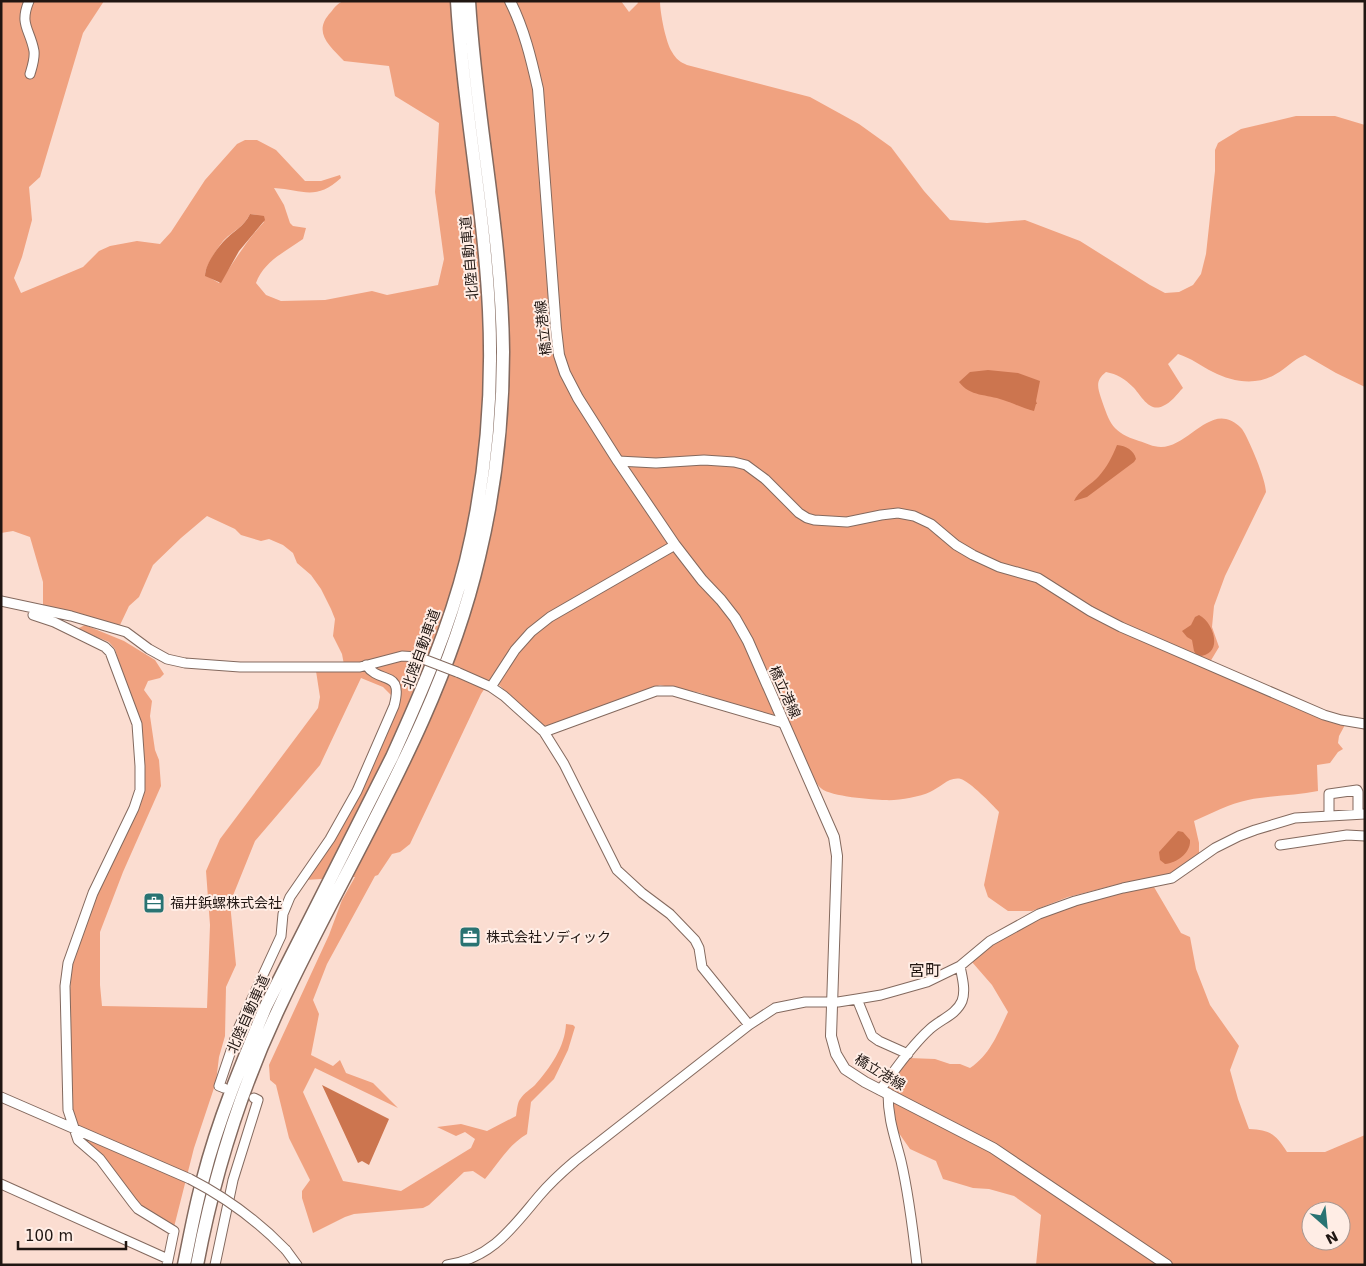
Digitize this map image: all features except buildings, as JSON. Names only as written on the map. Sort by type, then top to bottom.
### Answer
[{"type":"highway","name":"北陸自動車道","points":[[184,1265],[203,1178],[230,1093],[270,998],[411,716],[442,639],[466,561],[483,469],[490,395],[490,351],[485,257],[463,78],[457,1]]},
{"type":"highway","name":"北陸自動車道","points":[[197,1265],[215,1182],[242,1098],[260,1052],[299,966],[381,808],[422,722],[453,644],[479,559],[494,478],[502,392],[503,351],[498,264],[476,83],[469,1]]},
{"type":"main road","name":"橋立港線","points":[[510,1],[520,21],[538,89],[559,355],[565,374],[618,461],[675,545],[735,618],[748,641],[834,837],[837,856],[831,1036],[836,1054],[845,1069],[865,1082],[993,1148],[1167,1265]]},
{"type":"street","points":[[29,1],[25,8],[24,20],[34,52],[30,74]]},
{"type":"street","points":[[618,461],[656,463],[704,460],[734,462],[746,465],[765,479],[799,513],[814,520],[847,522],[898,513],[914,516],[931,524],[946,537],[973,555],[999,567],[1038,578],[1121,627],[1324,715],[1365,724]]},
{"type":"street","points":[[491,687],[515,650],[531,632],[550,617],[675,545]]},
{"type":"street","points":[[1,601],[71,616],[126,632],[149,649],[167,659],[185,663],[240,667],[360,667],[402,656],[418,658],[491,687],[504,696],[544,732],[564,764],[617,870],[642,893],[670,914],[695,940],[699,948],[702,967],[749,1025]]},
{"type":"street","points":[[1,1184],[168,1262],[174,1231],[138,1209],[100,1159],[78,1140],[68,1110],[65,986],[68,963],[93,893],[134,808],[140,790],[137,724],[110,652],[105,647],[76,632],[33,615]]},
{"type":"street","points":[[224,1088],[219,1086],[222,1076],[239,1027],[281,936],[283,914],[290,897],[330,839],[357,791],[394,706],[398,694],[396,686],[393,682],[369,670],[366,665]]},
{"type":"street","points":[[544,732],[662,691],[673,691],[784,723]]},
{"type":"street","points":[[447,1265],[460,1263],[480,1255],[504,1237],[557,1177],[575,1161],[749,1025],[775,1008],[805,1002],[832,1002],[857,999],[914,986],[948,973],[960,966],[990,941],[1020,923],[1054,907],[1123,888],[1172,878],[1215,848],[1255,830],[1295,818],[1361,814],[1357,790],[1324,794],[1330,815]]},
{"type":"street","points":[[1280,845],[1348,836],[1365,836]]},
{"type":"street","points":[[917,1265],[903,1170],[884,1092],[908,1054],[930,1030],[951,1015],[961,1002],[963,988],[960,966]]},
{"type":"street","points":[[857,999],[872,1036],[878,1041],[908,1054]]},
{"type":"street","points":[[1,1097],[190,1179],[226,1198],[257,1222],[286,1250],[297,1265]]},
{"type":"street","points":[[215,1265],[233,1180],[258,1100],[254,1098]]},
{"type":"shaded area","points":[[1,1],[104,1],[83,33],[40,177],[29,187],[32,220],[14,278],[21,293],[83,267],[99,251],[110,246],[137,241],[160,244],[171,232],[205,180],[237,144],[245,140],[257,140],[276,150],[305,181],[321,181],[340,175],[341,178],[324,190],[316,192],[274,188],[284,205],[290,223],[293,226],[306,228],[303,239],[270,263],[260,275],[256,283],[266,295],[281,301],[325,300],[372,291],[387,295],[438,285],[444,259],[435,192],[439,123],[395,96],[389,66],[344,61],[328,44],[323,32],[325,19],[343,1],[621,1],[629,12],[638,3],[637,1],[660,1],[662,20],[670,48],[680,61],[687,65],[810,97],[859,124],[891,147],[924,191],[950,220],[987,223],[1025,220],[1080,241],[1165,293],[1179,292],[1193,285],[1201,274],[1206,254],[1215,171],[1215,150],[1218,143],[1241,129],[1296,116],[1335,116],[1365,125],[1365,387],[1305,355],[1269,378],[1244,381],[1220,375],[1178,354],[1168,364],[1183,388],[1169,403],[1158,408],[1149,405],[1130,384],[1114,374],[1106,372],[1100,378],[1098,384],[1104,407],[1113,426],[1130,438],[1150,445],[1170,446],[1210,421],[1218,419],[1234,422],[1245,434],[1260,469],[1266,492],[1225,576],[1214,606],[1212,627],[1219,647],[1210,662],[1228,678],[1326,720],[1346,723],[1339,736],[1338,743],[1343,749],[1338,752],[1330,763],[1317,765],[1318,791],[1248,800],[1227,806],[1194,821],[1199,843],[1199,855],[1181,869],[1164,877],[1123,883],[1068,897],[1032,911],[1008,911],[988,897],[984,885],[999,812],[975,789],[961,779],[952,779],[925,794],[902,799],[879,800],[842,796],[822,789],[818,785],[792,731],[701,693],[660,685],[550,726],[542,725],[499,685],[494,683],[485,688],[481,694],[410,844],[400,852],[392,854],[378,875],[375,876],[327,964],[313,1000],[319,1014],[311,1055],[333,1066],[340,1060],[346,1073],[373,1083],[398,1108],[315,1068],[303,1092],[343,1181],[401,1191],[471,1148],[475,1139],[465,1132],[456,1136],[437,1127],[461,1124],[487,1131],[516,1116],[518,1104],[524,1094],[535,1085],[556,1057],[563,1041],[566,1024],[575,1027],[568,1050],[554,1079],[531,1102],[527,1134],[509,1149],[485,1179],[473,1171],[464,1172],[429,1205],[423,1208],[354,1214],[313,1233],[302,1198],[302,1191],[310,1180],[289,1138],[276,1085],[270,1080],[269,1065],[329,935],[342,900],[355,877],[305,880],[324,856],[398,702],[383,687],[361,678],[320,765],[255,841],[230,903],[236,965],[226,987],[225,1036],[219,1057],[216,1082],[194,1148],[174,1227],[144,1209],[81,1139],[72,1113],[69,1095],[69,1004],[72,963],[98,888],[142,791],[144,758],[139,717],[125,682],[115,649],[109,642],[77,629],[85,625],[124,641],[155,660],[164,674],[160,678],[148,681],[144,690],[152,701],[150,716],[155,750],[159,760],[161,786],[123,872],[100,932],[102,1006],[207,1008],[210,925],[206,871],[220,839],[318,708],[320,697],[316,671],[345,670],[342,654],[333,636],[335,619],[321,589],[311,575],[297,563],[293,553],[283,545],[269,539],[261,541],[241,535],[235,529],[207,516],[153,565],[139,597],[129,606],[120,625],[43,605],[43,582],[30,537],[13,531],[1,533]],"holes":[[[250,214],[257,215],[264,222],[219,283],[205,275],[209,262],[224,240],[241,226]]]},
{"type":"shaded area","points":[[250,214],[264,216],[265,220],[239,251],[221,283],[205,276],[209,263],[217,249],[245,222]]},
{"type":"shaded area","points":[[988,370],[1018,373],[1040,381],[1037,404],[1034,411],[997,398],[974,393],[963,387],[959,382],[970,372]]},
{"type":"shaded area","points":[[1117,445],[1126,447],[1131,451],[1136,459],[1134,462],[1087,497],[1074,501],[1102,473]]},
{"type":"shaded area","points":[[1199,615],[1205,619],[1213,632],[1214,646],[1205,655],[1197,656],[1192,640],[1182,631],[1191,625],[1195,617]]},
{"type":"shaded area","points":[[1178,831],[1183,832],[1190,840],[1190,845],[1186,853],[1178,859],[1165,864],[1160,860],[1159,852]]},
{"type":"shaded area","points":[[1154,887],[1181,933],[1190,937],[1196,969],[1210,1005],[1239,1046],[1230,1070],[1249,1129],[1262,1130],[1272,1134],[1287,1152],[1325,1152],[1365,1135],[1365,1265],[1036,1265],[1041,1215],[1014,1196],[989,1189],[973,1188],[943,1179],[936,1161],[910,1149],[896,1129],[887,1086],[909,1058],[935,1059],[970,1068],[988,1050],[1008,1012],[992,985],[972,962],[1012,932],[1034,921],[1057,911],[1105,897]]},
{"type":"shaded area","points":[[322,1085],[389,1119],[369,1165],[362,1161],[358,1163]]},
{"type":"place","name":"福井鋲螺株式会社","points":[[154,903]]},
{"type":"place","name":"株式会社ソディック","points":[[470,937]]},
{"type":"district","name":"宮町","points":[[925,970]]}]
